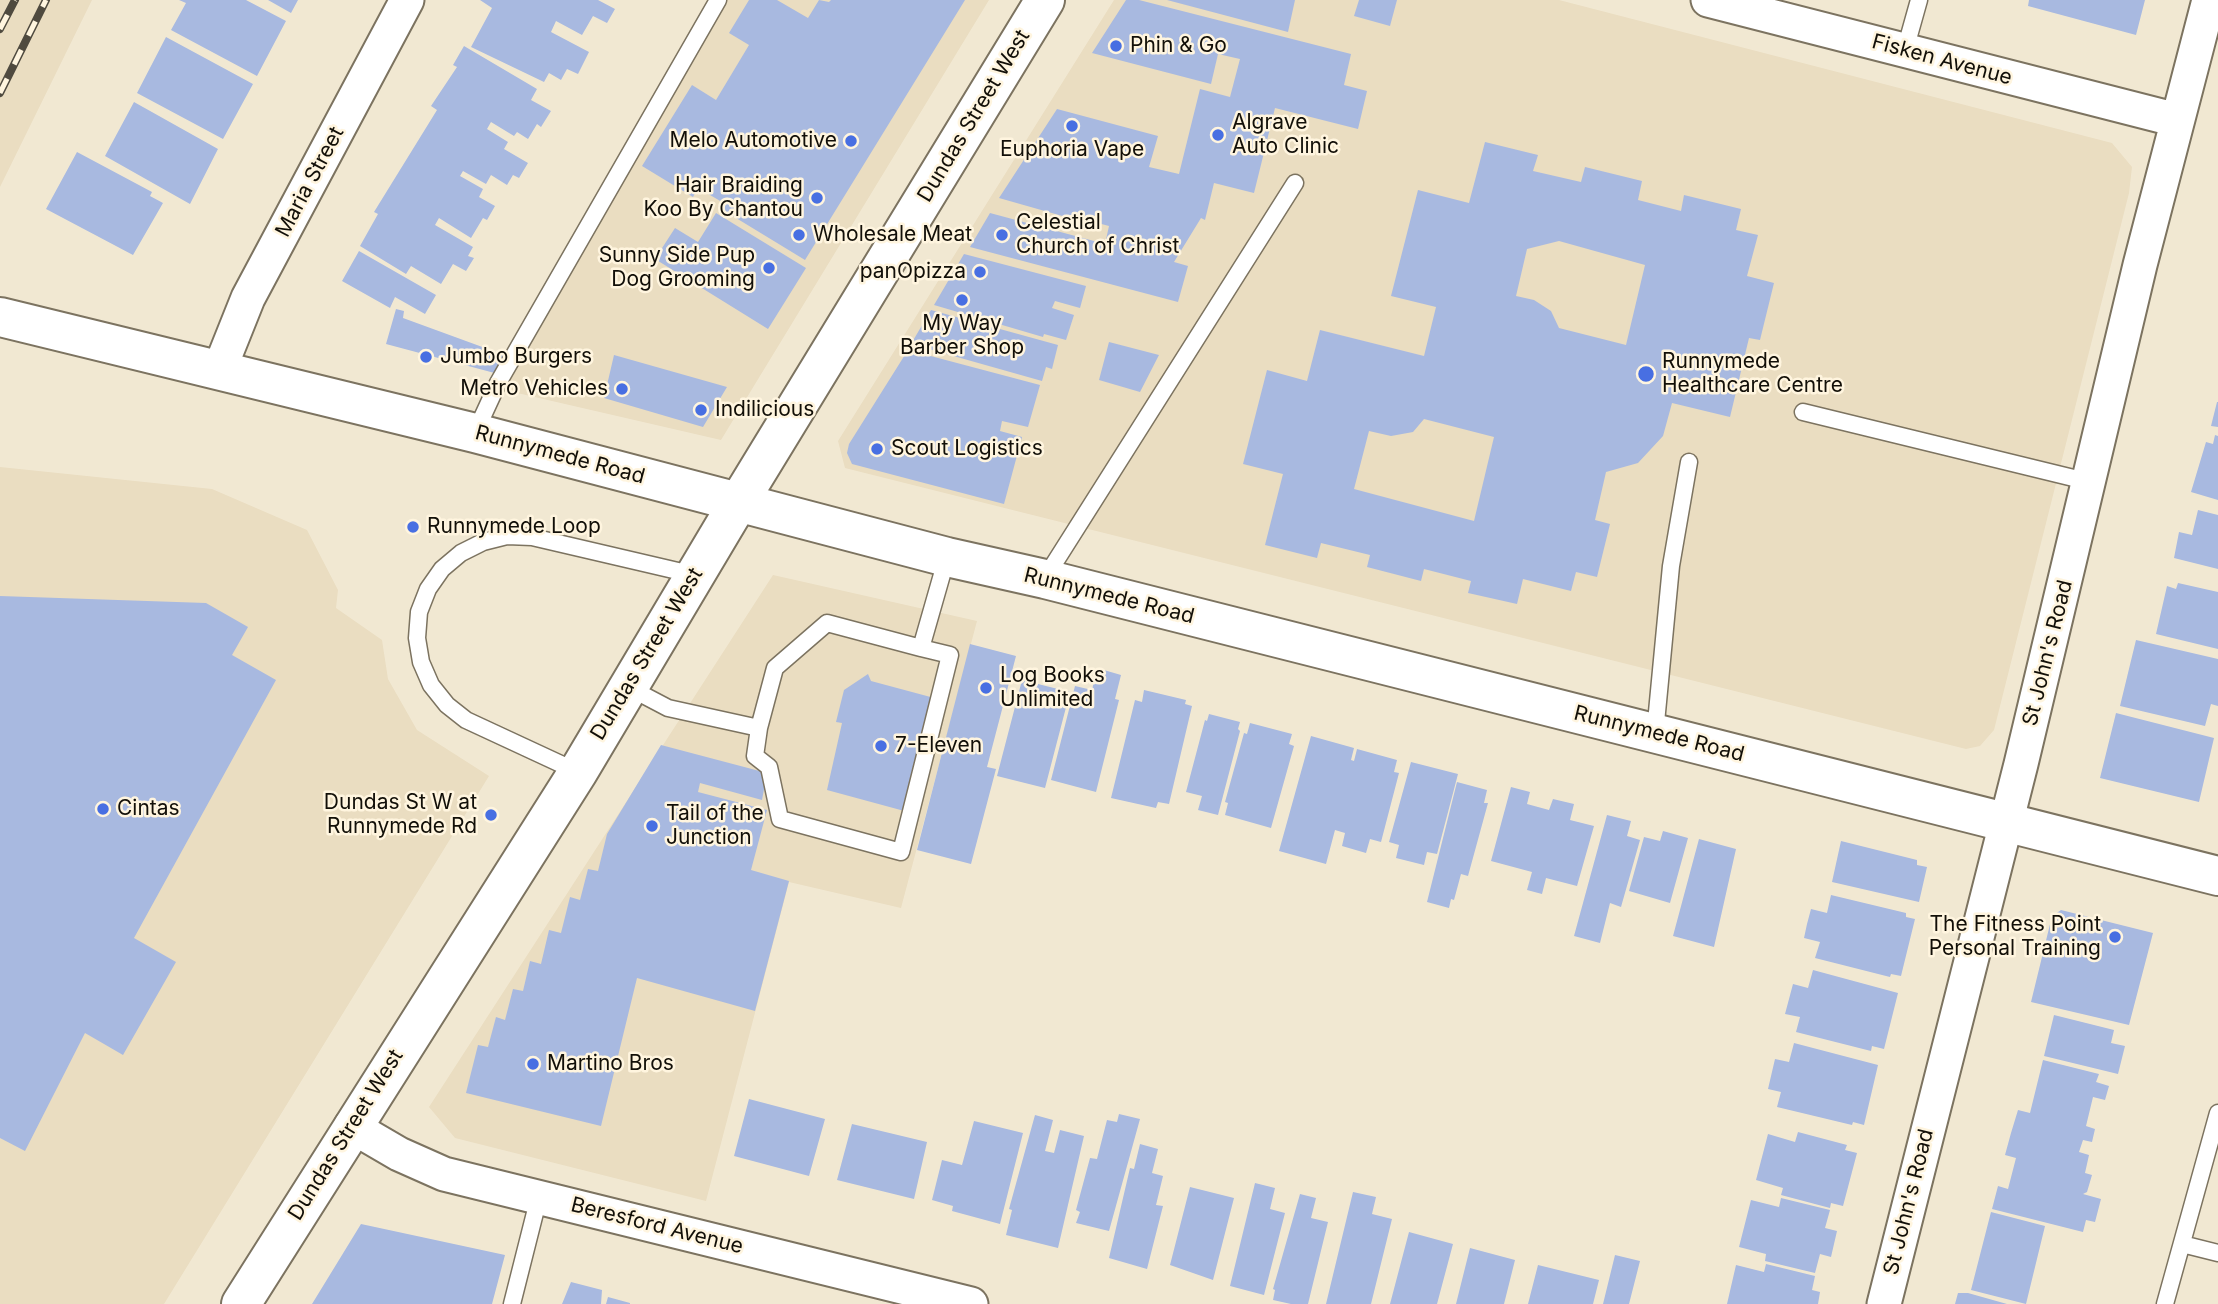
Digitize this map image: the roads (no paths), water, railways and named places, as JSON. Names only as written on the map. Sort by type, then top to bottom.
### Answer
[{"type":"street","name":"Maria Street","points":[[220,369],[248,298],[407,0]]},
{"type":"street","name":"Dundas Street West","points":[[241,1304],[351,1126],[578,772],[738,503],[1045,0]]},
{"type":"street","name":"Fisken Avenue","points":[[1707,0],[2177,120]]},
{"type":"street","name":"St John's Road","points":[[1884,1304],[2006,822],[2208,0]]},
{"type":"street","name":"Runnymede Road","points":[[0,317],[475,433],[947,558],[1045,579],[2218,876]]},
{"type":"street","name":"Beresford Avenue","points":[[351,1126],[400,1154],[444,1174],[971,1304]]},
{"type":"lane","points":[[475,433],[498,383],[719,0]]},
{"type":"lane","points":[[1905,50],[1919,0]]},
{"type":"lane","points":[[1045,579],[1294,183]]},
{"type":"lane","points":[[1803,412],[2090,482]]},
{"type":"lane","points":[[1655,733],[1671,566],[1689,462]]},
{"type":"lane","points":[[578,772],[466,720],[430,685],[421,662],[417,638],[419,612],[428,589],[442,569],[461,553],[483,542],[507,536],[532,537],[695,575]]},
{"type":"lane","points":[[921,648],[947,558]]},
{"type":"lane","points":[[827,623],[950,655],[901,852],[780,820],[769,767],[755,756],[760,729],[775,668],[827,623]]},
{"type":"lane","points":[[628,687],[668,708],[760,729]]},
{"type":"lane","points":[[2165,1304],[2218,1113]]},
{"type":"lane","points":[[512,1304],[539,1197]]},
{"type":"lane","points":[[2182,1244],[2218,1253]]},
{"type":"railway","points":[[0,29],[15,0]]},
{"type":"railway","points":[[0,93],[46,0]]},
{"type":"place","name":"Phin & Go","points":[[1116,46]]},
{"type":"place","name":"Euphoria Vape","points":[[1072,126]]},
{"type":"place","name":"Algrave Auto Clinic","points":[[1218,135]]},
{"type":"place","name":"Melo Automotive","points":[[851,141]]},
{"type":"place","name":"Hair Braiding Koo By Chantou","points":[[817,198]]},
{"type":"place","name":"Wholesale Meat","points":[[799,235]]},
{"type":"place","name":"Celestial Church of Christ","points":[[1002,235]]},
{"type":"place","name":"Sunny Side Pup Dog Grooming","points":[[769,268]]},
{"type":"place","name":"panOpizza","points":[[980,272]]},
{"type":"place","name":"My Way Barber Shop","points":[[962,300]]},
{"type":"place","name":"Jumbo Burgers","points":[[426,357]]},
{"type":"place","name":"Runnymede Healthcare Centre","points":[[1646,374]]},
{"type":"place","name":"Metro Vehicles","points":[[622,389]]},
{"type":"place","name":"Indilicious","points":[[701,410]]},
{"type":"place","name":"Scout Logistics","points":[[877,449]]},
{"type":"place","name":"Runnymede Loop","points":[[413,527]]},
{"type":"place","name":"Log Books Unlimited","points":[[986,688]]},
{"type":"place","name":"7-Eleven","points":[[881,746]]},
{"type":"place","name":"Cintas","points":[[103,809]]},
{"type":"place","name":"Dundas St W at Runnymede Rd","points":[[491,815]]},
{"type":"place","name":"Tail of the Junction","points":[[652,826]]},
{"type":"place","name":"The Fitness Point Personal Training","points":[[2115,937]]},
{"type":"place","name":"Martino Bros","points":[[533,1064]]}]
